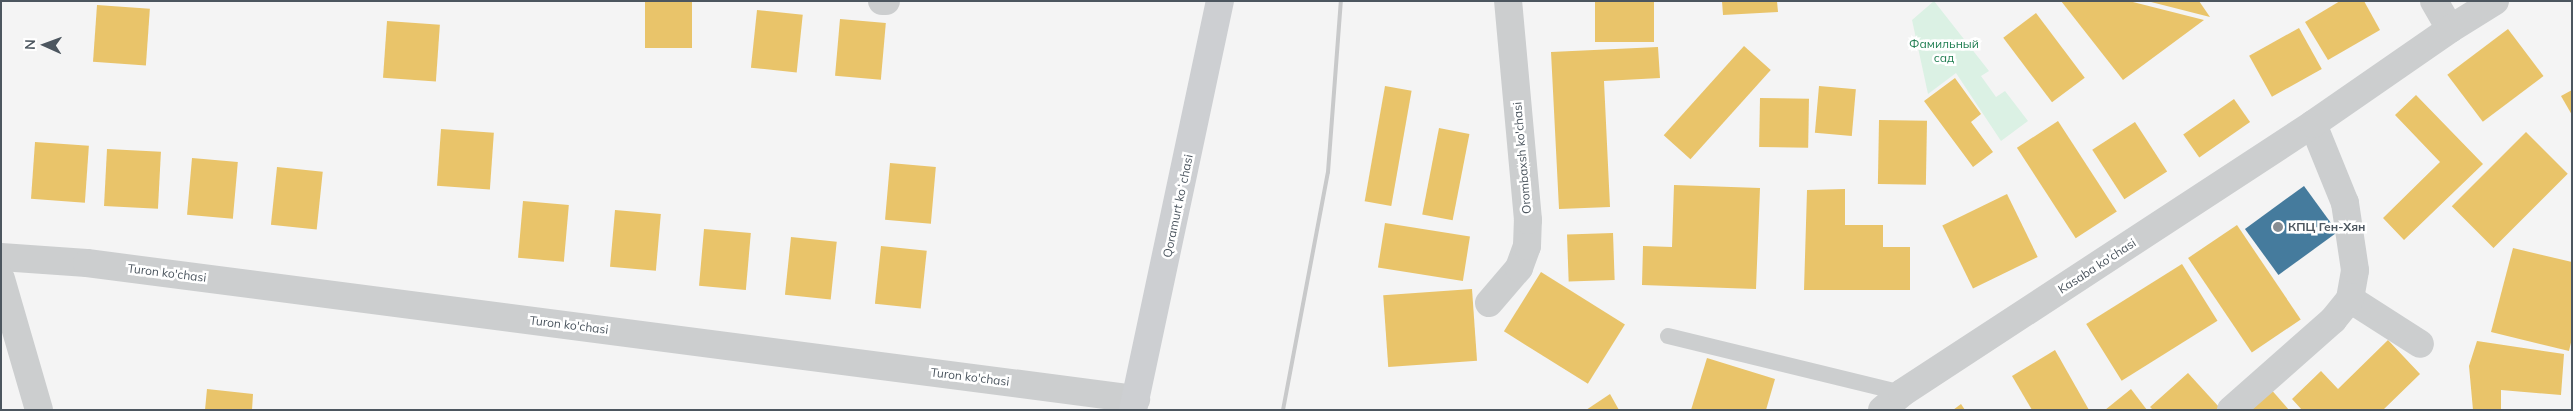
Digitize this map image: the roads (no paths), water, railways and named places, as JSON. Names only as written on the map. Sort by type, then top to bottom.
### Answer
[{"type":"main road","name":"Qoramurt koʻchasi","points":[[1140,406],[1220,1]]},
{"type":"main road","name":"Qoramurt koʻchasi","points":[[1140,406],[1188,233],[1234,1]]},
{"type":"street","name":"Orombaxsh ko'chasi","points":[[1489,303],[1519,268],[1527,246],[1528,220],[1508,1]]},
{"type":"street","points":[[2434,1],[2450,29]]},
{"type":"street","name":"Kasaba ko'chasi","points":[[1892,401],[2314,124],[2450,29],[2495,1]]},
{"type":"street","points":[[2231,410],[2333,320],[2350,299],[2355,270],[2345,203],[2314,124]]},
{"type":"street","name":"Turon ko'chasi","points":[[1,257],[87,263],[1140,406]]},
{"type":"street","points":[[1,279],[39,410]]},
{"type":"street","points":[[2350,299],[2420,344]]},
{"type":"lane","points":[[1668,336],[1892,401]]},
{"type":"railway","points":[[1283,410],[1328,172],[1341,1]]},
{"type":"place","name":"КПЦ Ген-Хян","points":[[2278,227]]},
{"type":"park label","name":"Фамильный сад","points":[[1944,51]]}]
